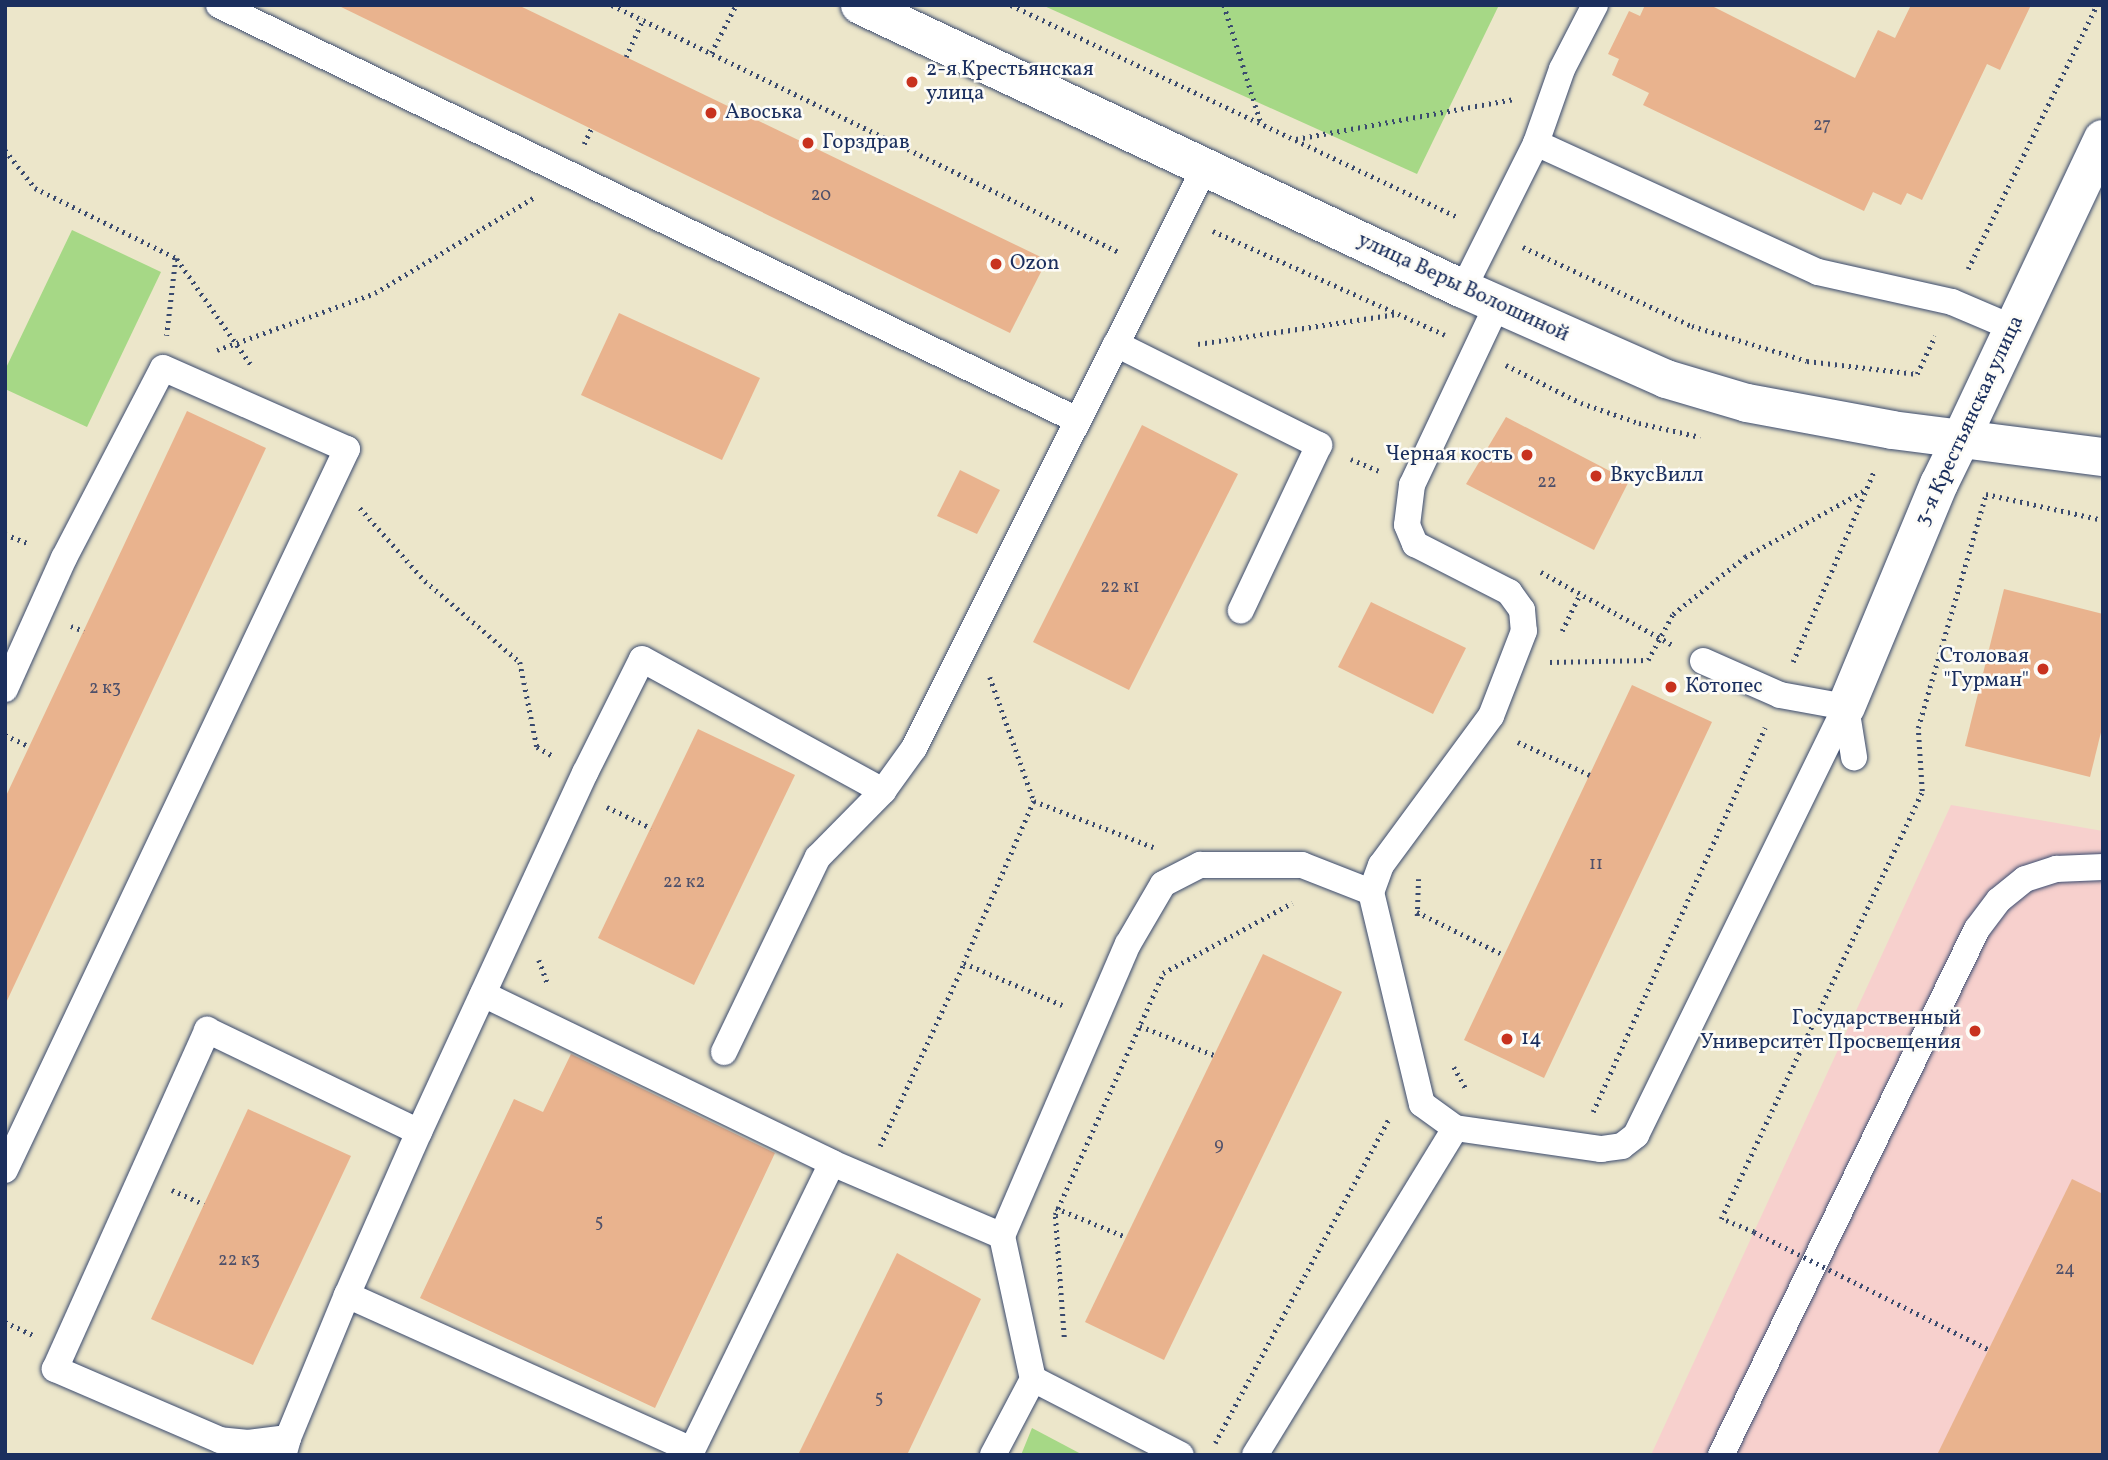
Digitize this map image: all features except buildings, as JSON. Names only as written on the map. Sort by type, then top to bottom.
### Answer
[{"type":"street","name":"улица Веры Волошиной","points":[[860,5],[1463,289],[1667,379],[1747,404],[1960,441],[2103,457]]},
{"type":"street","name":"3-я Крестьянская улица","points":[[1846,707],[1938,484],[2013,328],[2093,185],[2103,139]]},
{"type":"lane","points":[[219,5],[1077,420]]},
{"type":"lane","points":[[1463,289],[1536,143],[1562,69],[1595,5]]},
{"type":"lane","points":[[1536,143],[1818,272],[1952,302],[2013,328]]},
{"type":"lane","points":[[724,1052],[818,857],[883,791],[914,748],[1077,420],[1125,349],[1155,269],[1205,167]]},
{"type":"lane","points":[[1498,303],[1412,485],[1407,525],[1415,544],[1510,592],[1522,610],[1524,631],[1491,716],[1381,865],[1371,892],[1422,1104],[1455,1128],[1601,1149],[1622,1146],[1636,1135],[1846,707]]},
{"type":"lane","points":[[1125,349],[1319,445],[1241,610]]},
{"type":"lane","points":[[5,689],[64,558],[163,368],[347,449],[5,1170]]},
{"type":"lane","points":[[419,1132],[207,1030],[55,1369],[220,1440],[286,1446],[347,1295],[419,1132],[580,783],[642,659],[883,791]]},
{"type":"lane","points":[[1703,662],[1780,695],[1846,707]]},
{"type":"lane","points":[[1846,707],[1854,757]]},
{"type":"lane","points":[[993,1455],[1033,1379],[1006,1227],[1128,944],[1163,884],[1200,865],[1302,864],[1371,892]]},
{"type":"lane","points":[[1721,1455],[1977,929],[1999,900],[2025,879],[2056,869],[2103,867]]},
{"type":"lane","points":[[483,993],[832,1163],[1006,1227]]},
{"type":"lane","points":[[1255,1455],[1455,1128]]},
{"type":"lane","points":[[347,1295],[692,1450],[832,1163]]},
{"type":"lane","points":[[1033,1379],[1181,1455]]},
{"type":"path","points":[[612,5],[1155,269]]},
{"type":"path","points":[[711,53],[736,5]]},
{"type":"path","points":[[1011,5],[1692,326],[1756,347],[1849,368],[1917,374],[2097,5]]},
{"type":"path","points":[[1224,5],[1261,123]]},
{"type":"path","points":[[626,57],[643,19]]},
{"type":"path","points":[[1295,139],[1554,92]]},
{"type":"path","points":[[5,150],[35,188],[176,258],[259,375]]},
{"type":"path","points":[[176,258],[163,368],[375,293],[569,176]]},
{"type":"path","points":[[1125,349],[1398,314]]},
{"type":"path","points":[[1319,445],[1412,485]]},
{"type":"path","points":[[1588,1116],[1595,1110],[1780,695],[1875,471]]},
{"type":"path","points":[[334,478],[425,581],[520,663],[537,747],[580,783],[651,828]]},
{"type":"path","points":[[1545,663],[1648,660],[1673,614],[1745,556],[1867,489]]},
{"type":"path","points":[[1988,1349],[1754,1232],[1721,1219],[1922,791],[1918,728],[1986,494],[2103,520]]},
{"type":"path","points":[[1535,568],[1703,662]]},
{"type":"path","points":[[1557,640],[1580,594]]},
{"type":"path","points":[[875,1157],[964,963],[1034,801],[973,626]]},
{"type":"path","points":[[1542,670],[1551,651]]},
{"type":"path","points":[[5,735],[29,747]]},
{"type":"path","points":[[1506,736],[1590,775]]},
{"type":"path","points":[[1034,801],[1200,865]]},
{"type":"path","points":[[1417,925],[1416,891],[1420,871]]},
{"type":"path","points":[[1064,1340],[1055,1215],[1163,973],[1293,902]]},
{"type":"path","points":[[1417,912],[1504,955]]},
{"type":"path","points":[[535,948],[547,985],[555,994]]},
{"type":"path","points":[[964,963],[1097,1020]]},
{"type":"path","points":[[1140,1025],[1214,1055]]},
{"type":"path","points":[[1453,1064],[1471,1096]]},
{"type":"path","points":[[1211,1451],[1393,1111]]},
{"type":"path","points":[[1006,1227],[1059,1208],[1126,1237]]},
{"type":"shaded area","name":"Государственный Университет Просвещения","points":[[1951,805],[2103,831],[2103,1455],[1651,1455]]},
{"type":"green space","points":[[1042,5],[1499,5],[1417,174]]},
{"type":"green space","points":[[72,230],[161,272],[87,427],[5,389],[5,370]]},
{"type":"green space","points":[[1032,1428],[1083,1455],[1021,1455]]},
{"type":"place","name":"2-я Крестьянская улица","points":[[912,82]]},
{"type":"place","name":"Авоська","points":[[711,113]]},
{"type":"place","name":"Горздрав","points":[[808,143]]},
{"type":"place","name":"Ozon","points":[[996,264]]},
{"type":"place","name":"Черная кость","points":[[1527,455]]},
{"type":"place","name":"ВкусВилл","points":[[1596,476]]},
{"type":"place","name":"Столовая \"Гурман\"","points":[[2043,669]]},
{"type":"place","name":"Котопес","points":[[1671,687]]},
{"type":"place","name":"Государственный Университет Просвещения","points":[[1975,1031]]},
{"type":"place","name":"14","points":[[1507,1039]]}]
